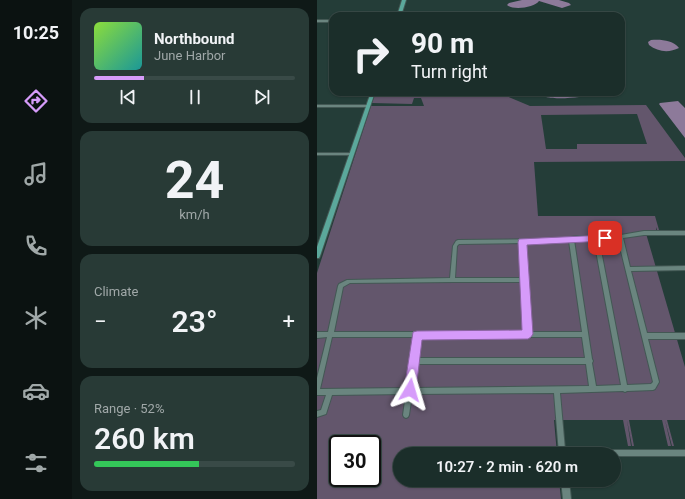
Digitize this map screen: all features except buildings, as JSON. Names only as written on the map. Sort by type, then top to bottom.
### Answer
[{"type":"main road","points":[[400,12],[404,0]]},
{"type":"main road","points":[[317,256],[372,96]]},
{"type":"street","points":[[317,21],[329,21]]},
{"type":"street","points":[[317,106],[368,106]]},
{"type":"street","points":[[317,154],[352,154]]},
{"type":"street","points":[[452,281],[455,246],[458,242],[571,240],[620,237],[643,233],[685,232]]},
{"type":"street","points":[[524,280],[345,282],[341,286],[329,345],[317,391],[653,388],[656,382],[620,237]]},
{"type":"street","points":[[596,238],[625,389]]},
{"type":"street","points":[[571,240],[593,389]]},
{"type":"street","points":[[522,242],[528,334]]},
{"type":"street","points":[[628,269],[684,268],[685,275]]},
{"type":"street","points":[[317,335],[585,334]]},
{"type":"street","points":[[407,415],[417,335]]},
{"type":"street","points":[[645,336],[685,336]]},
{"type":"street","points":[[414,361],[590,361]]},
{"type":"street","points":[[557,390],[562,447]]},
{"type":"street","points":[[317,414],[324,412],[330,392]]},
{"type":"street","points":[[621,453],[685,453]]},
{"type":"street","points":[[566,487],[567,499]]},
{"type":"shaded area","points":[[522,0],[559,0],[571,5],[562,8],[539,1],[524,8],[514,8],[507,5],[509,3]]},
{"type":"shaded area","points":[[651,40],[670,42],[679,48],[671,51],[660,50],[649,45],[648,42]]},
{"type":"shaded area","points":[[375,96],[506,96],[530,106],[646,105],[685,158],[685,161],[534,162],[538,216],[655,216],[659,230],[657,230],[656,227],[656,230],[645,230],[685,367],[685,420],[667,420],[674,446],[672,446],[665,420],[671,446],[668,446],[662,420],[629,420],[634,446],[632,446],[627,420],[631,446],[628,446],[623,420],[554,420],[556,447],[393,447],[393,487],[560,487],[561,499],[317,499],[317,273],[371,106],[424,106],[421,98],[414,98],[412,104],[372,103]],"holes":[[[637,114],[647,144],[577,144],[577,149],[546,149],[541,115]]]},
{"type":"shaded area","points":[[543,96],[580,96],[560,98]]},
{"type":"shaded area","points":[[678,101],[685,108],[685,138],[659,104]]},
{"type":"route","points":[[410,390],[417,335],[528,334],[522,242],[560,241],[577,238],[605,238]]}]
